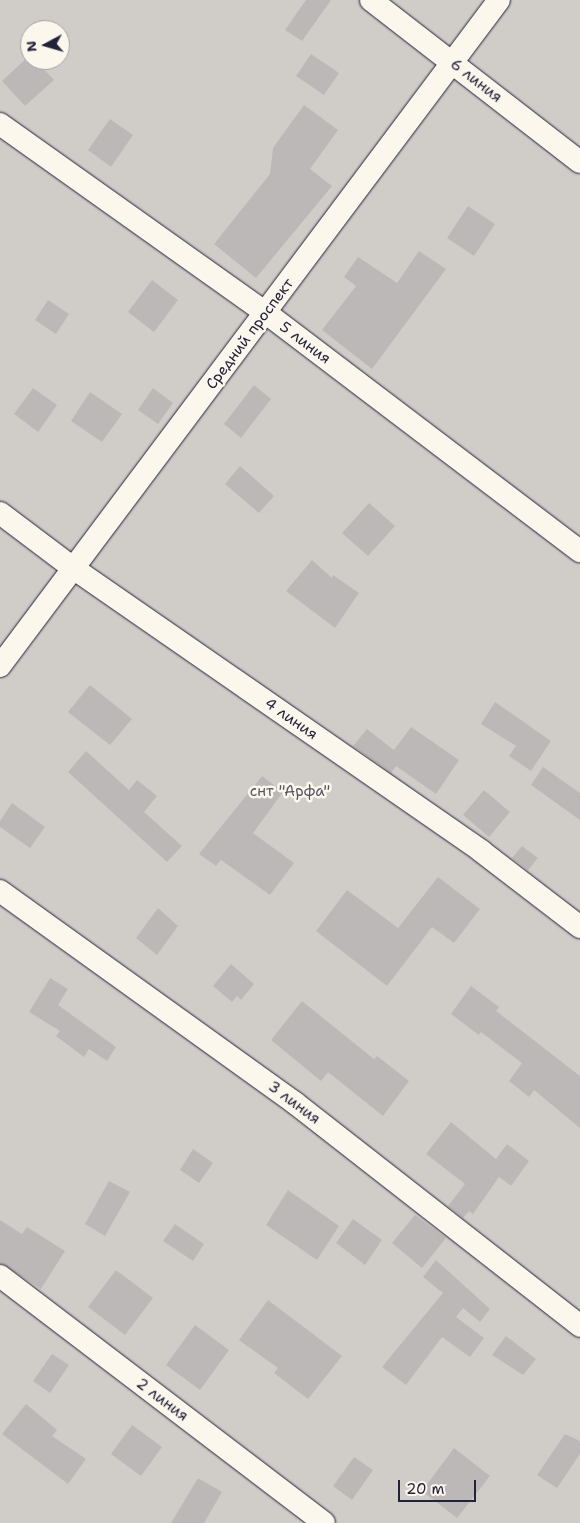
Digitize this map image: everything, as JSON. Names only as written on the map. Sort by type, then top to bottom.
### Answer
[{"type":"street","name":"6 линия","points":[[371,0],[580,162]]},
{"type":"street","name":"Средний проспект","points":[[0,666],[266,313],[451,61],[499,0]]},
{"type":"street","name":"5 линия","points":[[0,124],[266,313],[580,551]]},
{"type":"street","name":"4 линия","points":[[0,513],[72,568],[481,851],[580,927]]},
{"type":"street","name":"3 линия","points":[[0,891],[295,1103],[580,1326]]},
{"type":"street","name":"2 линия","points":[[0,1276],[324,1523]]},
{"type":"green space","name":"снт \"Арфа\"","points":[[0,0],[580,0],[580,1523],[0,1523]]},
{"type":"building","points":[[306,0],[331,0],[302,41],[285,30]]},
{"type":"building","points":[[311,54],[339,73],[324,95],[296,76]]},
{"type":"building","points":[[20,64],[20,70],[44,70],[54,80],[25,106],[2,81]]},
{"type":"building","points":[[304,105],[338,130],[310,169],[332,186],[256,278],[214,244],[270,174],[273,148]]},
{"type":"building","points":[[110,119],[133,135],[111,167],[88,150]]},
{"type":"building","points":[[468,206],[495,224],[474,256],[447,238]]},
{"type":"building","points":[[419,251],[446,269],[372,369],[322,330],[356,286],[344,277],[358,257],[397,283]]},
{"type":"building","points":[[152,280],[178,300],[154,332],[128,312]]},
{"type":"building","points":[[48,300],[69,314],[56,334],[35,320]]},
{"type":"building","points":[[254,385],[271,399],[241,438],[224,424]]},
{"type":"building","points":[[33,388],[57,405],[38,432],[14,414]]},
{"type":"building","points":[[153,388],[173,403],[158,424],[138,410]]},
{"type":"building","points":[[90,392],[122,414],[102,442],[71,421]]},
{"type":"building","points":[[240,466],[274,496],[259,513],[225,484]]},
{"type":"building","points":[[369,503],[395,526],[368,556],[342,533]]},
{"type":"building","points":[[312,560],[332,578],[333,575],[359,593],[335,628],[286,591]]},
{"type":"building","points":[[90,685],[132,719],[110,745],[68,712]]},
{"type":"building","points":[[495,702],[551,741],[531,771],[509,756],[516,746],[481,724]]},
{"type":"building","points":[[411,727],[459,760],[436,794],[396,766],[391,773],[353,746],[367,729],[394,750]]},
{"type":"building","points":[[86,751],[129,790],[137,780],[157,796],[144,812],[182,846],[167,862],[68,772]]},
{"type":"building","points":[[543,767],[580,793],[580,820],[531,785]]},
{"type":"building","points":[[262,776],[283,792],[253,833],[294,863],[270,895],[221,860],[216,866],[199,854]]},
{"type":"building","points":[[484,790],[510,812],[489,837],[463,815]]},
{"type":"building","points":[[12,803],[45,827],[30,848],[0,827],[0,821]]},
{"type":"building","points":[[522,846],[538,858],[528,870],[512,858]]},
{"type":"building","points":[[438,877],[480,909],[454,943],[432,927],[387,986],[316,931],[347,890],[398,928]]},
{"type":"building","points":[[158,908],[178,926],[157,955],[136,938]]},
{"type":"building","points":[[231,964],[254,984],[241,1000],[237,996],[232,1002],[213,986]]},
{"type":"building","points":[[50,978],[68,989],[58,1005],[116,1047],[107,1061],[89,1049],[84,1057],[56,1036],[60,1031],[29,1012]]},
{"type":"building","points":[[471,986],[499,1007],[496,1011],[580,1076],[580,1128],[534,1090],[529,1097],[509,1081],[522,1063],[481,1032],[479,1035],[451,1014]]},
{"type":"building","points":[[302,1001],[374,1059],[377,1056],[409,1081],[383,1116],[328,1072],[321,1081],[271,1040]]},
{"type":"building","points":[[451,1122],[496,1159],[507,1144],[529,1161],[511,1186],[499,1177],[473,1214],[469,1211],[463,1218],[448,1206],[465,1184],[426,1154]]},
{"type":"building","points":[[193,1149],[213,1163],[199,1183],[180,1170]]},
{"type":"building","points":[[109,1181],[130,1192],[105,1236],[85,1224]]},
{"type":"building","points":[[288,1190],[339,1226],[317,1260],[266,1225]]},
{"type":"building","points":[[415,1215],[446,1238],[422,1268],[392,1243]]},
{"type":"building","points":[[353,1219],[382,1240],[365,1265],[336,1243]]},
{"type":"building","points":[[0,1220],[22,1234],[27,1227],[65,1251],[41,1289],[0,1263]]},
{"type":"building","points":[[175,1224],[204,1244],[193,1261],[163,1241]]},
{"type":"building","points":[[436,1260],[490,1309],[480,1322],[463,1308],[456,1317],[484,1338],[470,1357],[442,1337],[406,1385],[382,1367],[443,1293],[423,1277]]},
{"type":"building","points":[[116,1270],[153,1298],[125,1335],[88,1307]]},
{"type":"building","points":[[268,1300],[342,1356],[308,1399],[274,1373],[278,1368],[239,1340]]},
{"type":"building","points":[[195,1325],[229,1350],[200,1390],[166,1365]]},
{"type":"building","points":[[506,1336],[536,1359],[523,1375],[492,1355]]},
{"type":"building","points":[[52,1354],[69,1365],[50,1393],[33,1381]]},
{"type":"building","points":[[26,1404],[57,1430],[52,1436],[86,1459],[68,1484],[2,1434]]},
{"type":"building","points":[[132,1425],[162,1447],[141,1476],[111,1454]]},
{"type":"building","points":[[565,1434],[580,1441],[580,1454],[557,1488],[537,1475]]},
{"type":"building","points":[[454,1448],[490,1476],[457,1518],[422,1491]]},
{"type":"building","points":[[354,1457],[373,1470],[352,1500],[333,1486]]},
{"type":"building","points":[[198,1478],[222,1492],[204,1523],[171,1523]]}]
